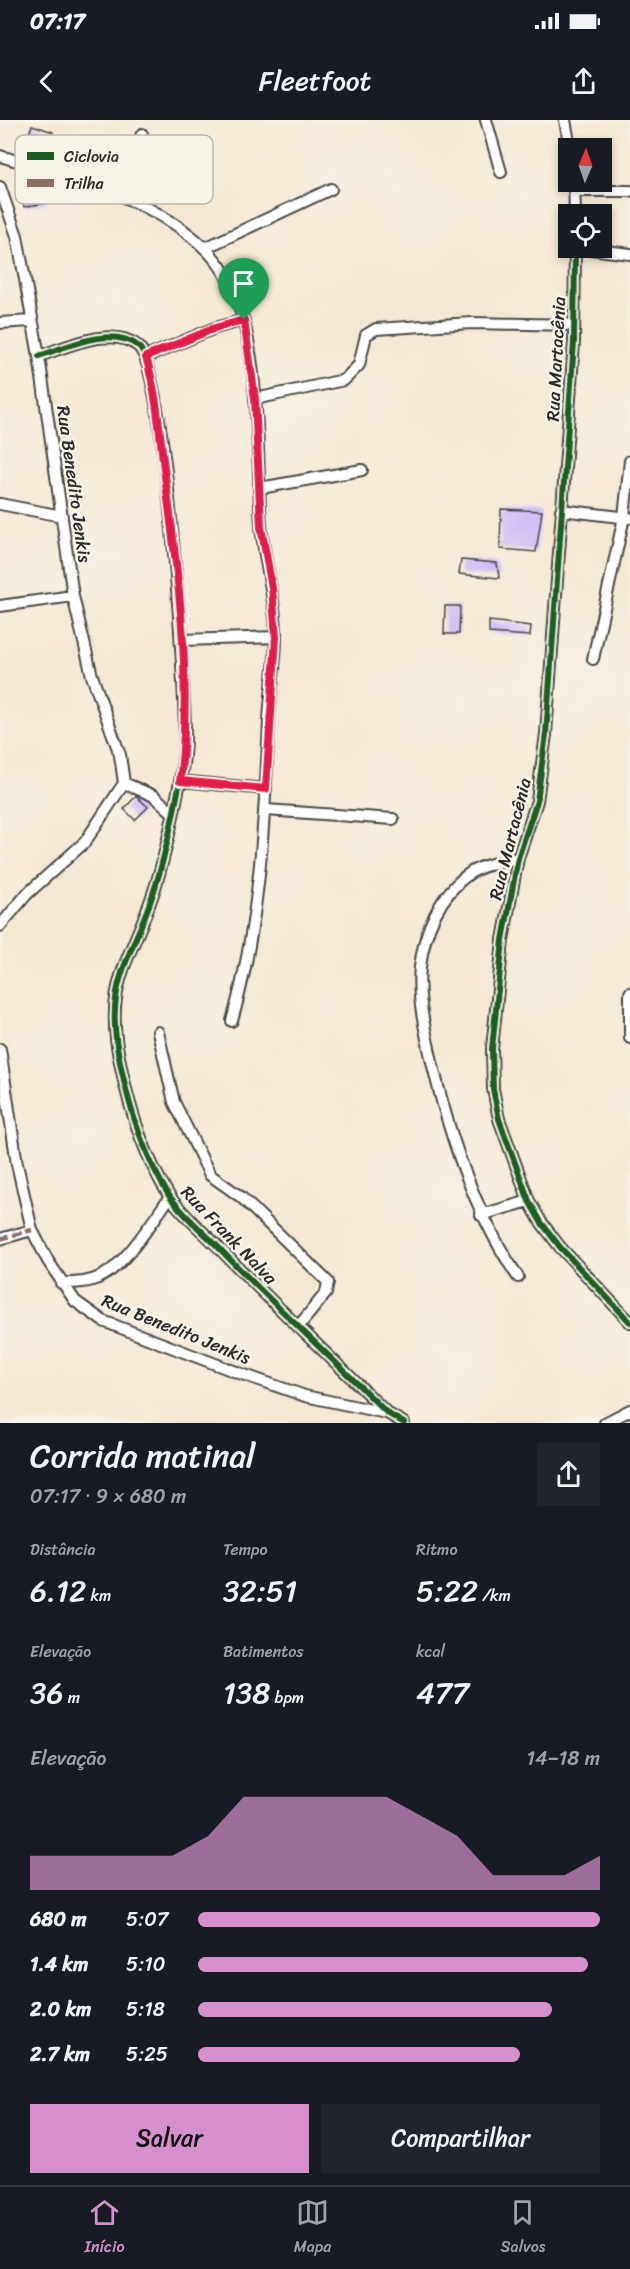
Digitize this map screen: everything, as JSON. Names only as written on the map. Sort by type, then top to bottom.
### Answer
[{"type":"street","points":[[486,120],[501,171]]},
{"type":"street","points":[[565,120],[568,138]]},
{"type":"street","points":[[0,156],[15,161]]},
{"type":"street","name":"Rua Benedito Jenkis","points":[[0,187],[17,236],[39,356],[74,596],[92,676],[120,755],[124,783]]},
{"type":"street","points":[[205,248],[331,189]]},
{"type":"street","points":[[612,189],[630,191]]},
{"type":"street","points":[[137,204],[174,224],[205,248],[230,282],[244,320],[255,399],[261,527],[272,588],[276,637],[266,810],[258,890],[245,976],[232,1021]]},
{"type":"street","points":[[612,252],[630,254]]},
{"type":"street","name":"Rua Martacênia","points":[[575,258],[574,325],[543,762],[537,801],[518,858],[498,975],[492,1049],[493,1089],[499,1119],[529,1201],[560,1246],[630,1322]]},
{"type":"street","points":[[39,356],[90,339],[110,337],[138,346],[146,357],[215,328],[244,320]]},
{"type":"street","points":[[0,323],[31,321]]},
{"type":"street","points":[[255,399],[344,380],[359,365],[366,336],[376,329],[472,323],[574,325]]},
{"type":"street","name":"Rua Frank Nalva","points":[[146,357],[155,401],[175,554],[182,640],[185,740],[180,781],[153,895],[118,981],[113,1015],[121,1068],[136,1126],[152,1165],[170,1197],[298,1327],[387,1413],[404,1423]]},
{"type":"street","points":[[593,659],[627,518],[630,461]]},
{"type":"street","points":[[260,488],[362,470]]},
{"type":"street","points":[[0,504],[62,516]]},
{"type":"street","points":[[561,510],[627,518]]},
{"type":"street","points":[[0,606],[74,596]]},
{"type":"street","points":[[182,640],[276,637]]},
{"type":"street","points":[[180,781],[266,789]]},
{"type":"street","points":[[0,926],[27,894],[85,842],[124,783],[154,796],[172,812]]},
{"type":"street","points":[[266,810],[393,819]]},
{"type":"street","points":[[518,858],[484,866],[470,873],[446,895],[435,911],[420,965],[419,988],[432,1063],[447,1119],[481,1215],[498,1248],[518,1278]]},
{"type":"street","points":[[630,993],[630,1038]]},
{"type":"street","points":[[158,1032],[174,1102],[203,1164],[210,1174],[241,1197],[324,1277],[329,1286],[327,1293],[298,1327]]},
{"type":"street","name":"Rua Benedito Jenkis","points":[[0,1049],[17,1164],[32,1230],[61,1283],[75,1301],[89,1312],[147,1338],[305,1396],[387,1413]]},
{"type":"street","points":[[61,1283],[90,1282],[104,1276],[120,1261],[170,1197]]},
{"type":"street","points":[[481,1215],[529,1201]]},
{"type":"street","points":[[0,1239],[32,1230]]},
{"type":"street","points":[[605,1423],[630,1410]]},
{"type":"building","points":[[32,125],[53,132],[52,135],[29,135]]},
{"type":"building","points":[[24,204],[40,204],[24,207]]},
{"type":"building","points":[[501,509],[542,511],[536,552],[500,549]]},
{"type":"building","points":[[461,560],[497,563],[499,578],[459,574]]},
{"type":"building","points":[[445,606],[460,606],[459,634],[444,634]]},
{"type":"building","points":[[489,621],[531,626],[530,636],[489,633]]},
{"type":"building","points":[[136,796],[148,807],[135,820],[124,809]]},
{"type":"marked path","points":[[0,1239],[32,1230]]},
{"type":"cycle path","points":[[575,258],[574,342],[546,734],[537,801],[518,858],[503,940],[492,1049],[493,1089],[499,1119],[529,1201],[541,1222],[560,1247],[630,1322]]},
{"type":"cycle path","points":[[39,356],[76,343],[102,338],[115,337],[138,346],[148,367],[165,466],[178,596],[185,741],[172,824],[161,866],[153,894],[127,958],[116,995],[116,1039],[133,1116],[159,1179],[179,1209],[387,1413],[404,1423]]},
{"type":"route","points":[[244,320],[255,399],[261,527],[272,588],[276,637],[271,685],[266,789],[180,781],[185,740],[182,640],[175,554],[155,401],[146,357],[215,328],[244,320]]}]
